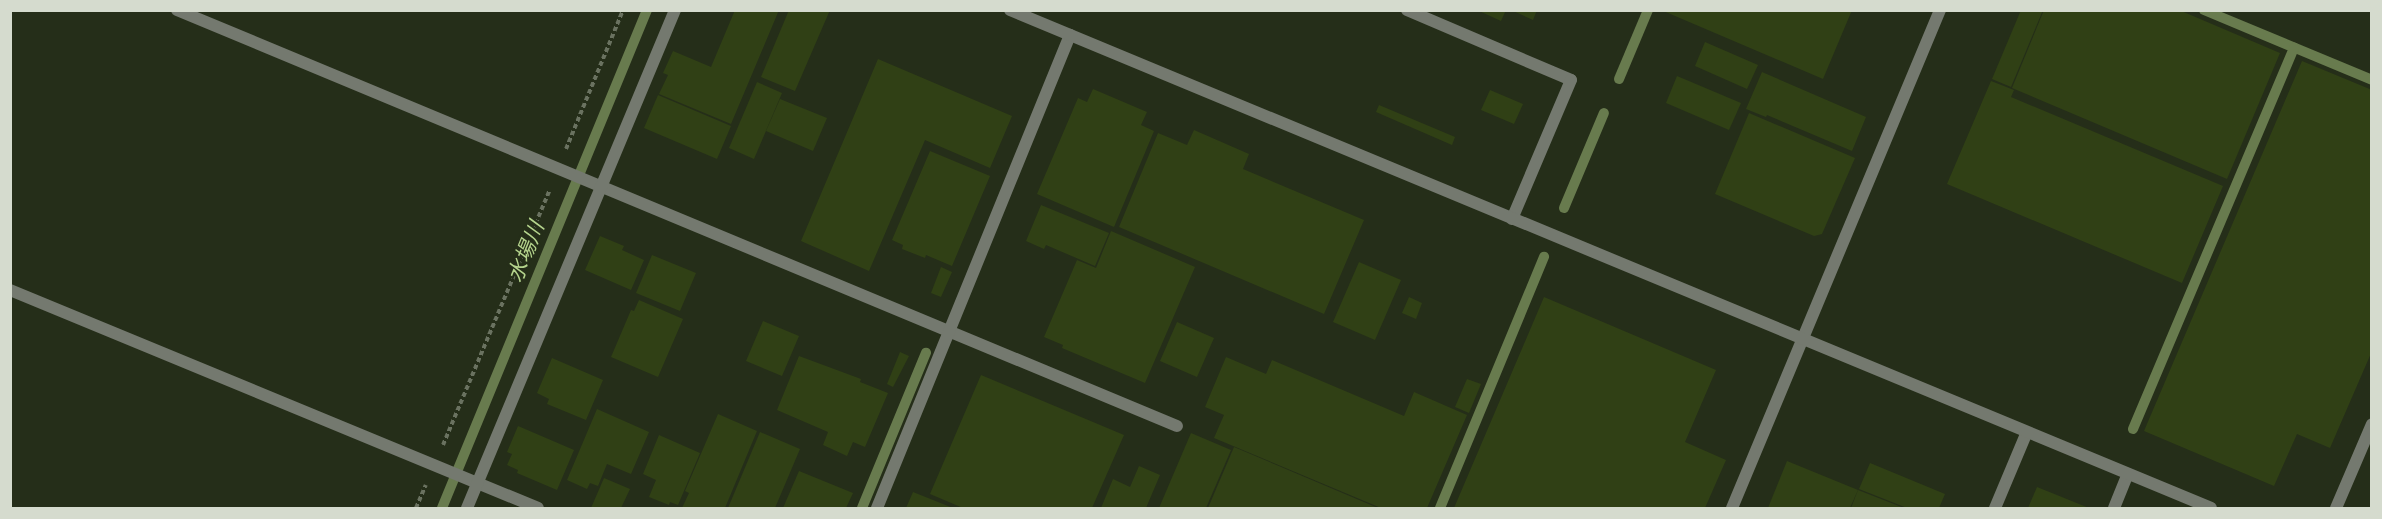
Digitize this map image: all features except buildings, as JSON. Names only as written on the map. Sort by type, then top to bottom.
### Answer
[{"type":"street","points":[[177,10],[595,186],[1177,426]]},
{"type":"street","points":[[467,508],[473,482],[595,186],[675,10]]},
{"type":"street","points":[[1010,10],[2211,508]]},
{"type":"street","points":[[1407,10],[1571,80],[1512,219]]},
{"type":"street","points":[[1732,508],[1940,10]]},
{"type":"street","points":[[877,508],[1070,35]]},
{"type":"street","points":[[10,290],[538,508]]},
{"type":"street","points":[[2336,508],[2372,424]]},
{"type":"street","points":[[1995,508],[2027,432]]},
{"type":"street","points":[[2114,508],[2128,474]]},
{"type":"path","points":[[416,508],[439,467],[562,172],[622,10]]},
{"type":"waterway","name":"水場川","points":[[442,508],[647,10]]},
{"type":"waterway","points":[[1619,79],[1648,10]]},
{"type":"waterway","points":[[2204,10],[2372,80]]},
{"type":"waterway","points":[[2133,429],[2294,48]]},
{"type":"waterway","points":[[1564,208],[1604,113]]},
{"type":"waterway","points":[[1440,508],[1544,257]]},
{"type":"waterway","points":[[862,508],[926,353]]}]
